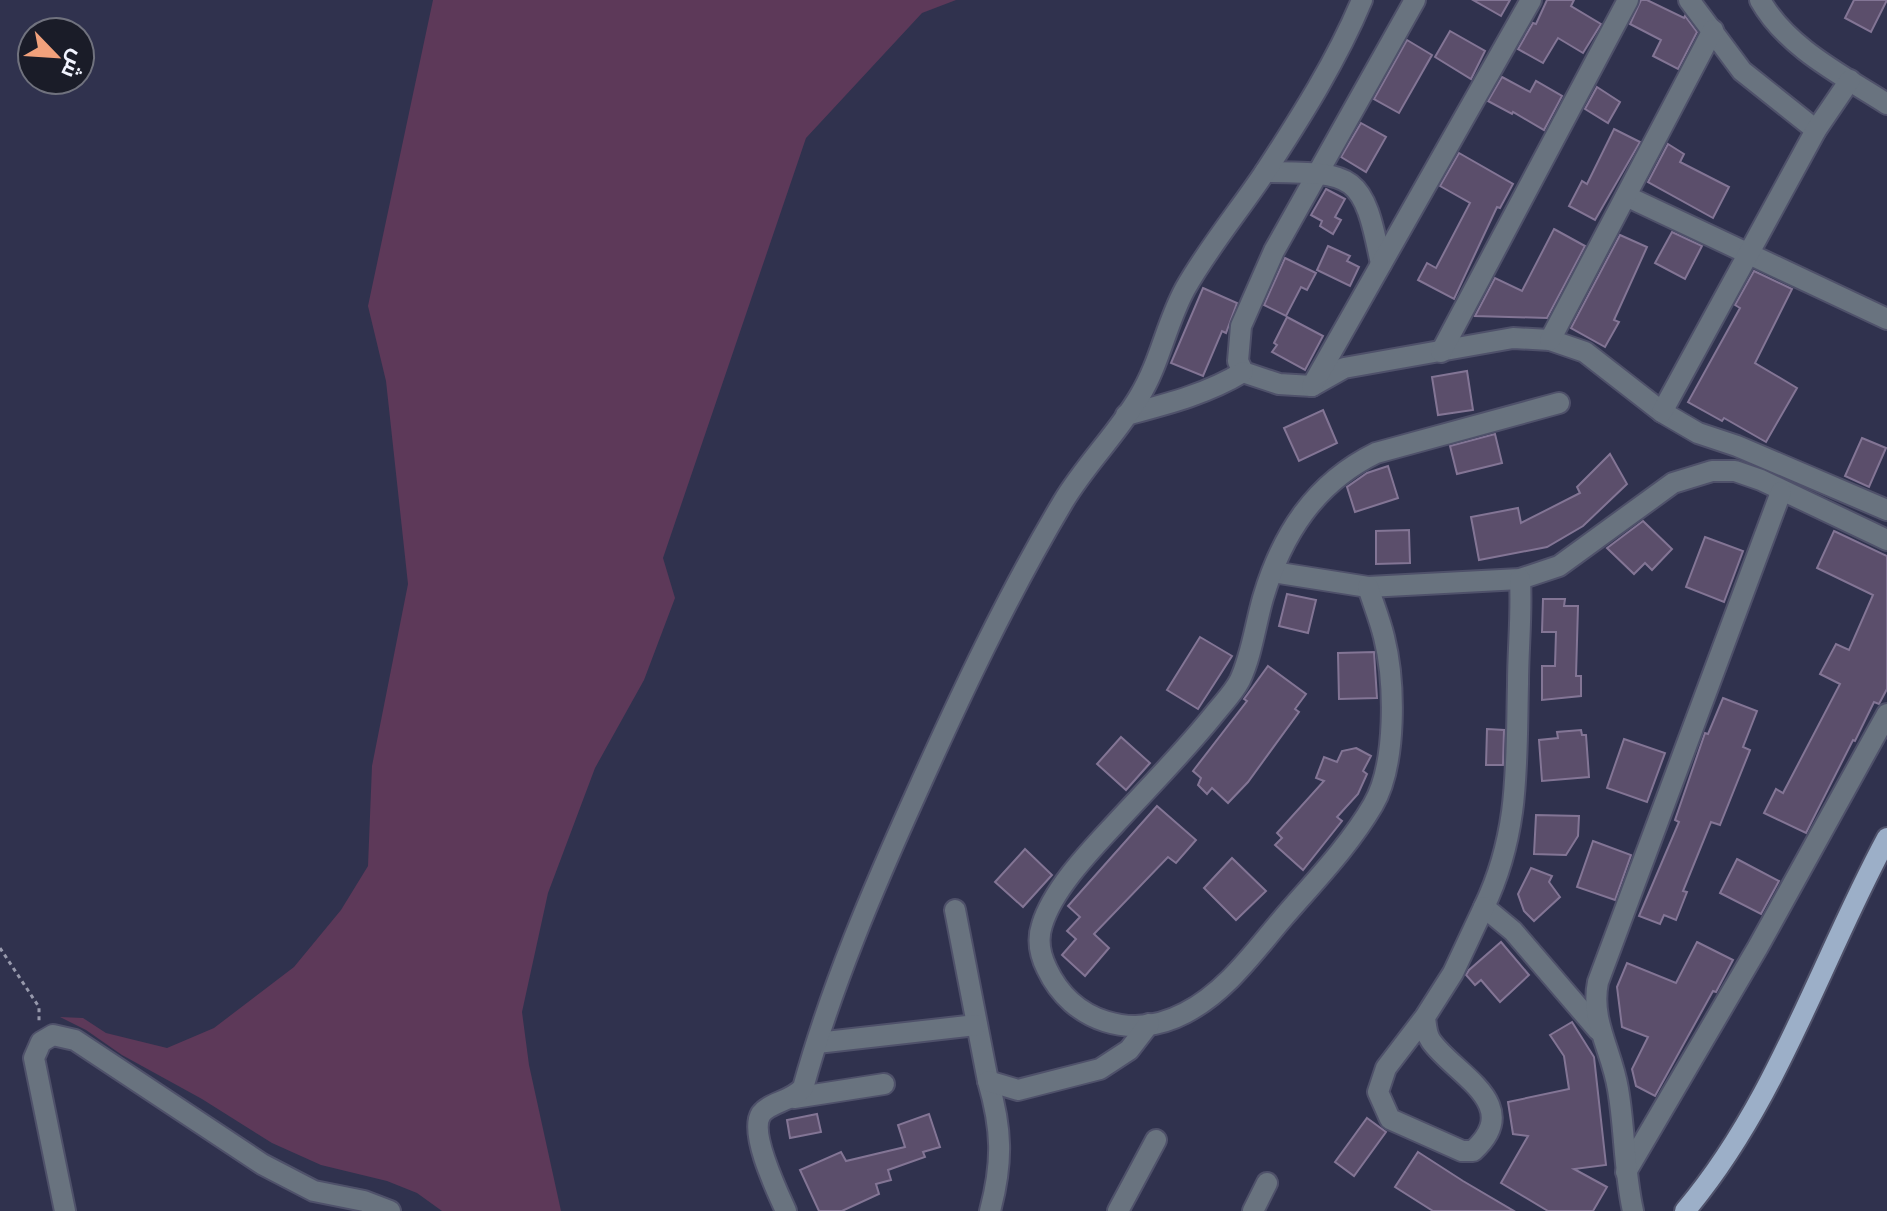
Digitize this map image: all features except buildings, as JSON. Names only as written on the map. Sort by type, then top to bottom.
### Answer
[{"type":"main road","points":[[1685,1211],[1756,1107],[1887,838]]},
{"type":"street","points":[[794,1098],[803,1088],[846,958],[893,845],[996,621],[1065,498],[1151,376],[1185,291],[1265,172],[1331,64],[1362,0]]},
{"type":"street","points":[[1415,0],[1274,251],[1241,326],[1238,361],[1243,372],[1279,384],[1312,386],[1344,368],[1513,338],[1550,340],[1585,352],[1662,412],[1698,433],[1737,446],[1887,510]]},
{"type":"street","points":[[1312,386],[1531,0]]},
{"type":"street","points":[[1441,352],[1628,0]]},
{"type":"street","points":[[1689,0],[1742,71],[1816,130]]},
{"type":"street","points":[[1760,0],[1768,15],[1801,47],[1887,104]]},
{"type":"street","points":[[1550,340],[1713,30]]},
{"type":"street","points":[[1662,412],[1816,130],[1850,80]]},
{"type":"street","points":[[1265,172],[1318,173],[1350,181],[1360,192],[1372,221],[1381,264]]},
{"type":"street","points":[[1626,196],[1887,319]]},
{"type":"street","points":[[1126,415],[1196,396],[1243,372]]},
{"type":"street","points":[[1368,587],[1385,638],[1391,691],[1390,742],[1375,802],[1344,848],[1222,988],[1184,1014],[1149,1024],[1119,1026],[1084,1014],[1056,988],[1039,954],[1042,925],[1076,868],[1201,731],[1238,683],[1254,640],[1263,599],[1297,518],[1350,465],[1376,453],[1559,403]]},
{"type":"street","points":[[1273,572],[1368,587],[1520,579],[1559,566],[1673,483],[1712,471],[1735,471],[1761,480],[1887,540]]},
{"type":"street","points":[[1628,1207],[1625,1133],[1618,1087],[1594,1001],[1598,982],[1781,492]]},
{"type":"street","points":[[1425,1017],[1428,1038],[1485,1094],[1492,1117],[1483,1142],[1473,1151],[1462,1151],[1390,1119],[1378,1092],[1386,1068],[1425,1017],[1453,973],[1497,880],[1507,848],[1518,754],[1518,665],[1522,617],[1520,579]]},
{"type":"street","points":[[1626,1172],[1758,947],[1887,714]]},
{"type":"street","points":[[1484,907],[1513,931],[1603,1036]]},
{"type":"street","points":[[955,910],[1001,1148],[990,1211]]},
{"type":"street","points":[[988,1081],[1018,1090],[1100,1069],[1129,1050],[1149,1024]]},
{"type":"street","points":[[817,1043],[976,1025]]},
{"type":"street","points":[[65,1211],[34,1058],[36,1049],[46,1037],[53,1035],[75,1040],[262,1164],[314,1191],[364,1201],[390,1211]]},
{"type":"street","points":[[786,1211],[770,1176],[757,1126],[761,1114],[770,1106],[794,1098],[884,1084]]},
{"type":"street","points":[[1118,1211],[1156,1140]]},
{"type":"street","points":[[1253,1211],[1267,1183]]},
{"type":"path","points":[[0,948],[39,1007],[36,1049]]},
{"type":"shaded area","points":[[433,0],[956,0],[922,13],[806,138],[663,558],[675,598],[644,680],[595,768],[548,893],[522,1012],[529,1065],[561,1211],[442,1211],[417,1193],[387,1181],[321,1165],[272,1143],[60,1017],[83,1018],[106,1033],[167,1048],[214,1028],[294,967],[341,910],[368,866],[372,766],[408,584],[386,381],[368,306]]}]
